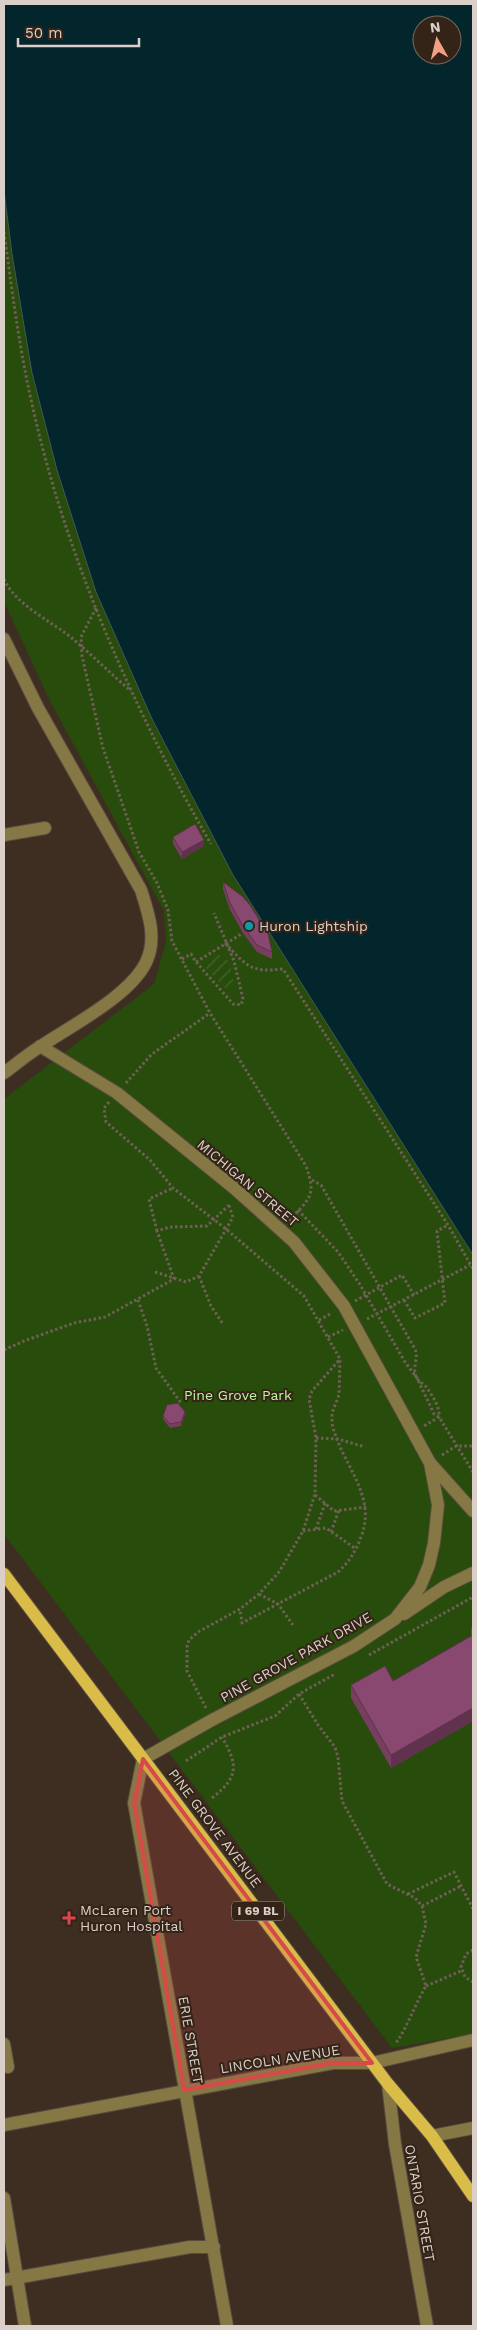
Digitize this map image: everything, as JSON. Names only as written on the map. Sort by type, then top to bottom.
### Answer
[{"type":"main road","name":"PINE GROVE AVENUE","points":[[4,1574],[372,2063],[432,2136],[473,2196]]},
{"type":"street","points":[[4,639],[38,708],[141,890],[149,913],[152,939],[148,959],[143,969],[130,984],[92,1014],[40,1046],[4,1073]]},
{"type":"street","points":[[4,836],[45,828]]},
{"type":"street","name":"MICHIGAN STREET","points":[[40,1046],[116,1094],[234,1188],[294,1242],[316,1268],[355,1325],[430,1463],[473,1511]]},
{"type":"street","name":"PINE GROVE PARK DRIVE","points":[[143,1759],[212,1720],[354,1646],[395,1619],[420,1587],[434,1543],[438,1505],[430,1463]]},
{"type":"street","points":[[395,1619],[444,1587],[473,1573]]},
{"type":"street","name":"ERIE STREET","points":[[143,1759],[134,1803],[227,2326]]},
{"type":"street","name":"LINCOLN AVENUE","points":[[4,2125],[333,2063],[372,2063],[473,2040]]},
{"type":"street","points":[[4,2044],[8,2066]]},
{"type":"street","name":"ONTARIO STREET","points":[[388,2084],[394,2144],[427,2326]]},
{"type":"street","points":[[432,2136],[473,2128]]},
{"type":"street","points":[[4,2198],[25,2326]]},
{"type":"street","points":[[4,2280],[190,2247],[214,2247]]},
{"type":"path","points":[[4,232],[18,336],[32,406],[50,474],[96,608],[131,691],[174,780],[211,844]]},
{"type":"path","points":[[4,580],[7,588],[37,614],[81,647],[131,691]]},
{"type":"path","points":[[96,608],[81,637],[82,656],[103,748],[139,852],[168,910],[172,941],[210,1013],[306,1166],[311,1180],[311,1194],[298,1210],[338,1252],[367,1295],[405,1362],[427,1388],[440,1410],[439,1417]]},
{"type":"path","points":[[182,959],[191,954],[233,1004],[241,1006],[243,999],[234,961],[225,944],[214,913]]},
{"type":"path","points":[[196,962],[243,933]]},
{"type":"path","points":[[225,944],[247,966],[264,971],[283,968],[448,1225],[473,1269]]},
{"type":"path","points":[[210,1013],[152,1054],[104,1108],[106,1122],[150,1160],[173,1188],[226,1229],[304,1296],[340,1359],[339,1395],[332,1413],[332,1423],[362,1491],[366,1506],[364,1531],[348,1562],[338,1572],[242,1623],[240,1609]]},
{"type":"path","points":[[311,1180],[321,1185],[380,1287],[418,1356],[415,1365],[421,1392],[473,1472]]},
{"type":"path","points":[[173,1188],[149,1199],[157,1231],[174,1279]]},
{"type":"path","points":[[157,1231],[170,1227],[206,1226],[214,1221],[229,1205],[234,1188]]},
{"type":"path","points":[[155,1272],[186,1282],[199,1276],[233,1217],[229,1205]]},
{"type":"path","points":[[404,1300],[415,1318],[445,1303],[438,1231],[448,1225]]},
{"type":"path","points":[[328,1337],[391,1307],[470,1264]]},
{"type":"path","points":[[367,1295],[402,1275],[414,1295]]},
{"type":"path","points":[[199,1276],[211,1306],[223,1324]]},
{"type":"path","points":[[4,1350],[74,1324],[105,1317],[174,1279]]},
{"type":"path","points":[[138,1300],[147,1326],[156,1368],[181,1403]]},
{"type":"path","points":[[207,1708],[185,1666],[189,1640],[198,1632],[240,1609],[259,1594],[279,1572],[303,1531],[315,1494],[316,1438],[310,1408],[312,1391],[340,1359]]},
{"type":"path","points":[[413,1432],[439,1417]]},
{"type":"path","points":[[316,1438],[338,1439],[365,1446]]},
{"type":"path","points":[[430,1463],[456,1446],[473,1446]]},
{"type":"path","points":[[315,1494],[334,1511],[366,1506]]},
{"type":"path","points":[[316,1529],[325,1503]]},
{"type":"path","points":[[332,1532],[339,1510]]},
{"type":"path","points":[[303,1531],[326,1528],[356,1549]]},
{"type":"path","points":[[259,1594],[278,1604],[293,1625]]},
{"type":"path","points":[[360,1660],[473,1597]]},
{"type":"path","points":[[186,1761],[222,1737],[275,1716],[299,1694],[343,1670]]},
{"type":"path","points":[[299,1694],[318,1725],[335,1747],[338,1757],[342,1801],[387,1884],[416,1898],[422,1906],[426,1924],[416,1957],[426,1986]]},
{"type":"path","points":[[212,1798],[225,1787],[234,1771],[232,1756],[222,1737]]},
{"type":"path","points":[[408,1894],[454,1872],[473,1909]]},
{"type":"path","points":[[422,1906],[461,1886]]},
{"type":"path","points":[[473,1950],[463,1958],[461,1971],[465,1977],[473,1982]]},
{"type":"path","points":[[395,2043],[404,2032],[410,2015],[426,1986],[461,1971]]},
{"type":"highlighted area","points":[[143,1759],[372,2063],[333,2063],[184,2090],[134,1803]]},
{"type":"green space","name":"Pine Grove Park","points":[[4,191],[32,373],[57,470],[96,592],[152,719],[233,875],[473,1255],[473,2034],[392,2048],[4,1534],[4,1099],[154,984],[166,942],[164,911],[50,701],[4,602]]},
{"type":"green space","points":[[218,955],[223,956],[231,967],[235,988],[229,992],[202,964]]},
{"type":"water","points":[[4,4],[473,4],[473,1255],[233,875],[152,719],[96,592],[57,470],[32,373],[12,254],[4,191]]},
{"type":"building","points":[[195,824],[204,840],[182,852],[173,837]]},
{"type":"building","name":"Huron Lightship","points":[[223,882],[242,896],[250,905],[268,934],[272,952],[257,945],[243,926],[230,903]]},
{"type":"building","points":[[178,1403],[185,1412],[181,1422],[170,1424],[163,1416],[167,1405]]},
{"type":"building","points":[[473,1635],[473,1708],[391,1755],[351,1685],[385,1666],[393,1681]]},
{"type":"place","name":"Huron Lightship","points":[[249,926]]},
{"type":"place","name":"McLaren Port Huron Hospital","points":[[69,1918]]}]
